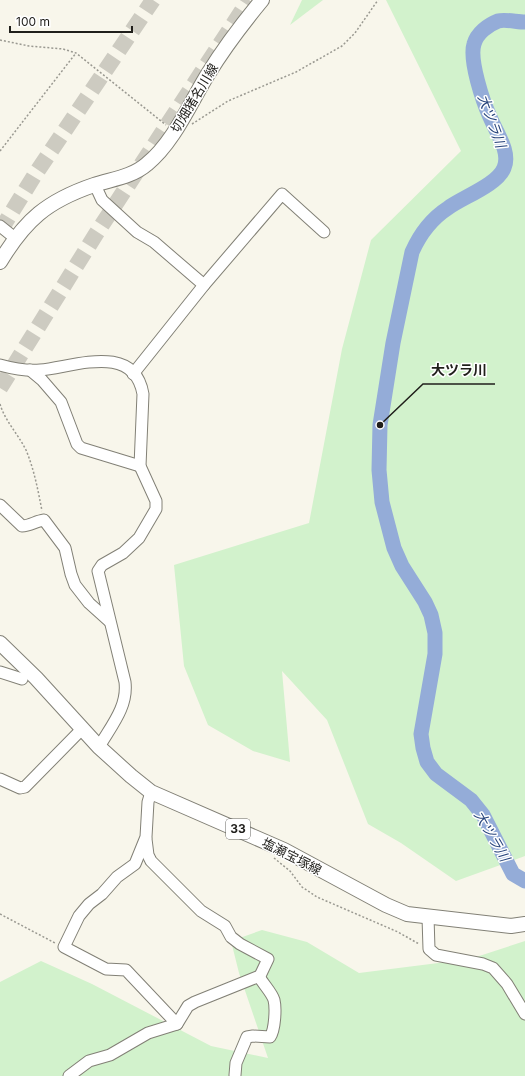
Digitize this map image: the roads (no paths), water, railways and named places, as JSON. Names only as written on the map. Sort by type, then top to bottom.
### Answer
[{"type":"main road","name":"切畑猪名川線","points":[[0,262],[15,238],[37,215],[64,196],[95,185],[128,176],[147,164],[177,129],[209,73],[242,24],[262,0]]},
{"type":"main road","name":"塩瀬宝塚線","points":[[0,643],[36,678],[99,747],[131,776],[152,792],[269,843],[386,905],[407,914],[511,926],[525,924]]},
{"type":"street","points":[[95,185],[102,200],[136,232],[154,242],[204,285]]},
{"type":"street","points":[[134,374],[204,285],[282,194],[324,232]]},
{"type":"street","points":[[0,226],[15,238]]},
{"type":"street","points":[[0,365],[22,371],[101,361],[113,361],[134,374],[142,386],[140,466],[156,501],[156,509],[139,538],[124,553],[102,565],[98,571],[125,682],[126,693],[123,706],[99,747]]},
{"type":"street","points":[[30,370],[42,380],[61,402],[76,444],[81,448],[140,466]]},
{"type":"street","points":[[0,505],[22,526],[27,526],[44,520],[65,548],[70,574],[75,585],[89,603],[109,621]]},
{"type":"street","points":[[0,672],[22,679]]},
{"type":"street","points":[[0,779],[20,788],[25,787],[82,729]]},
{"type":"street","points":[[69,1076],[89,1061],[110,1055],[148,1033],[176,1024],[182,1018],[188,1006],[195,1002],[259,978],[268,959],[240,944],[231,937],[224,926],[201,911],[151,862],[148,854],[146,837],[148,802],[152,792]]},
{"type":"street","points":[[146,837],[135,864],[117,877],[102,894],[88,904],[79,916],[64,947],[106,969],[126,970],[176,1024]]},
{"type":"street","points":[[428,917],[429,949],[436,955],[483,964],[493,968],[507,984],[525,1014]]},
{"type":"street","points":[[235,1075],[236,1063],[247,1037],[270,1037],[273,1033],[275,1025],[274,1000],[259,978]]},
{"type":"waterway","name":"大ツラ川","points":[[525,22],[508,20],[498,21],[483,30],[475,40],[473,51],[475,70],[487,110],[502,142],[506,155],[506,162],[504,168],[494,180],[454,204],[436,217],[422,233],[412,252],[393,343],[380,425],[379,470],[382,502],[394,548],[402,566],[425,602],[431,615],[435,633],[435,654],[421,734],[427,762],[436,774],[471,800],[483,815],[513,874],[525,881]]},
{"type":"tunnel","points":[[0,231],[36,173],[153,0]]},
{"type":"tunnel","points":[[0,388],[96,234],[249,0]]},
{"type":"place","name":"大ツラ川","points":[[380,425]]}]
